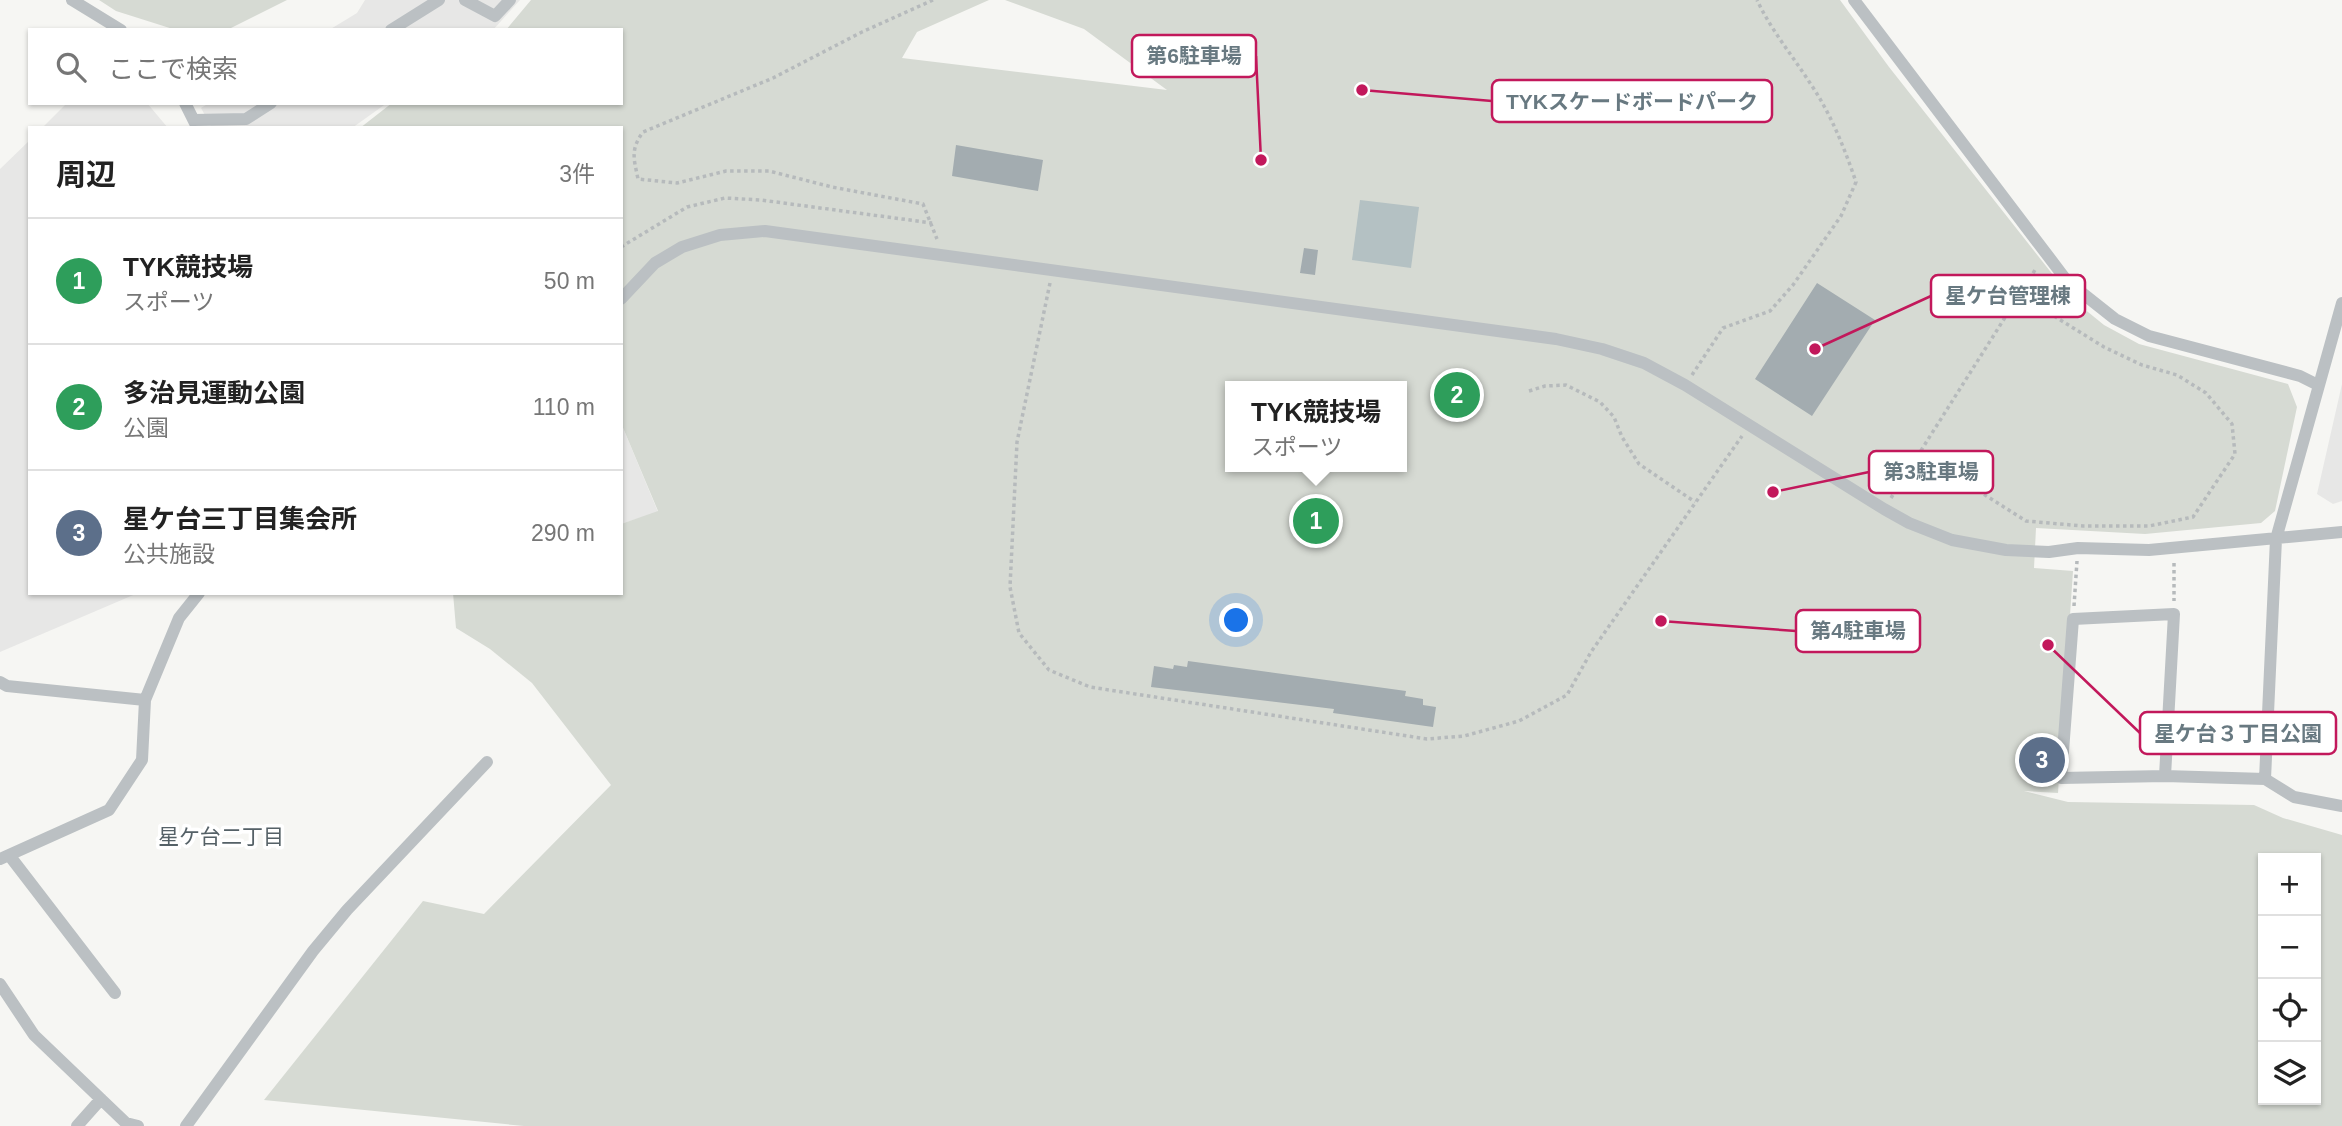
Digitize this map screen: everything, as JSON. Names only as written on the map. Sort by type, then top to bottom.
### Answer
[{"type":"street","points":[[72,0],[118,28]]},
{"type":"street","points":[[394,28],[439,0]]},
{"type":"street","points":[[465,0],[495,16],[510,0]]},
{"type":"street","points":[[1854,0],[2061,273],[2093,303],[2115,319],[2149,336],[2300,376],[2318,385]]},
{"type":"street","points":[[187,105],[196,124],[246,119],[268,105]]},
{"type":"street","points":[[623,297],[655,263],[682,247],[720,235],[765,231],[942,253],[1053,271],[1556,339],[1602,349],[1644,363],[1685,385],[1884,509],[1909,523],[1952,540],[2006,550],[2149,550],[2342,532]]},
{"type":"street","points":[[2265,779],[2276,539],[2342,303]]},
{"type":"street","points":[[115,993],[4,857],[109,810],[142,761],[145,700],[179,618],[196,595]]},
{"type":"street","points":[[2165,775],[2174,614],[2073,618],[2062,778],[2165,775],[2265,779],[2294,797],[2342,806]]},
{"type":"street","points":[[0,682],[7,686],[145,700]]},
{"type":"street","points":[[186,1126],[330,930],[487,762]]},
{"type":"street","points":[[0,984],[34,1035],[126,1123],[138,1126]]},
{"type":"street","points":[[77,1126],[101,1099]]},
{"type":"path","points":[[933,0],[862,32],[773,78],[643,132],[634,145],[634,161],[638,179],[677,183],[726,171],[769,171],[832,187],[923,204],[942,253]]},
{"type":"path","points":[[1685,385],[1723,328],[1770,311],[1793,285],[1841,216],[1856,182],[1841,138],[1811,84],[1768,23],[1757,0]]},
{"type":"path","points":[[623,246],[687,207],[725,198],[761,200],[932,223]]},
{"type":"path","points":[[1884,509],[2035,270]]},
{"type":"path","points":[[1053,271],[1017,442],[1010,587],[1019,633],[1049,670],[1090,688],[1427,739],[1464,736],[1519,721],[1567,695],[1591,652],[1749,425]]},
{"type":"path","points":[[1919,453],[2026,521],[2083,526],[2149,526],[2193,517],[2235,453],[2232,424],[2206,393],[2177,375],[2142,365],[2104,346],[2020,295]]},
{"type":"path","points":[[1529,391],[1566,384],[1600,402],[1614,417],[1622,437],[1639,464],[1695,502]]},
{"type":"path","points":[[2174,547],[2174,614]]},
{"type":"path","points":[[2073,618],[2078,548]]},
{"type":"shaded area","points":[[99,0],[287,0],[231,28],[170,28],[116,11]]},
{"type":"shaded area","points":[[365,0],[520,0],[495,28],[332,28],[357,13]]},
{"type":"shaded area","points":[[531,0],[989,0],[917,32],[902,58],[1167,90],[1084,29],[1005,0],[1840,0],[1889,67],[2072,299],[2104,325],[2139,344],[2288,384],[2297,407],[2275,511],[2261,523],[2145,534],[2036,528],[2034,568],[2073,571],[2058,793],[2024,791],[2068,802],[2254,805],[2283,818],[2342,835],[2342,1126],[524,1126],[264,1100],[423,901],[484,914],[611,785],[532,683],[490,649],[456,628],[453,595],[623,595],[623,523],[658,511],[623,428],[623,126],[363,126],[389,105],[623,105],[623,28],[508,28]]},
{"type":"shaded area","points":[[65,105],[149,105],[166,126],[44,126]]},
{"type":"shaded area","points":[[206,105],[384,105],[355,126],[211,126],[201,108]]},
{"type":"shaded area","points":[[28,142],[28,595],[133,595],[0,652],[0,169]]},
{"type":"shaded area","points":[[1360,200],[1419,207],[1411,268],[1352,260]]},
{"type":"shaded area","points":[[2342,384],[2342,501],[2333,504],[2317,494]]},
{"type":"shaded area","points":[[623,428],[658,512],[623,523]]},
{"type":"building","points":[[956,145],[1043,160],[1038,191],[952,176]]},
{"type":"building","points":[[1304,248],[1318,250],[1315,275],[1300,273]]},
{"type":"building","points":[[1817,283],[1875,320],[1812,416],[1755,379]]},
{"type":"building","points":[[1188,661],[1406,691],[1405,696],[1423,699],[1423,705],[1436,707],[1433,727],[1333,713],[1334,709],[1151,687],[1154,666],[1173,669],[1174,665],[1187,667]]},
{"type":"building","points":[[2032,735],[2055,736],[2053,773],[2028,774]]},
{"type":"place","name":"TYKスケードボードパーク","points":[[1362,90]]},
{"type":"place","name":"第6駐車場","points":[[1261,160]]},
{"type":"place","name":"星ケ台管理棟","points":[[1815,349]]},
{"type":"place","name":"多治見運動公園","points":[[1457,395]]},
{"type":"place","name":"第3駐車場","points":[[1773,492]]},
{"type":"place","name":"TYK競技場","points":[[1316,521]]},
{"type":"place","name":"第4駐車場","points":[[1661,621]]},
{"type":"place","name":"星ケ台３丁目公園","points":[[2048,645]]},
{"type":"place","name":"星ケ台三丁目集会所","points":[[2042,760]]},
{"type":"district","name":"星ケ台二丁目","points":[[221,836]]}]
